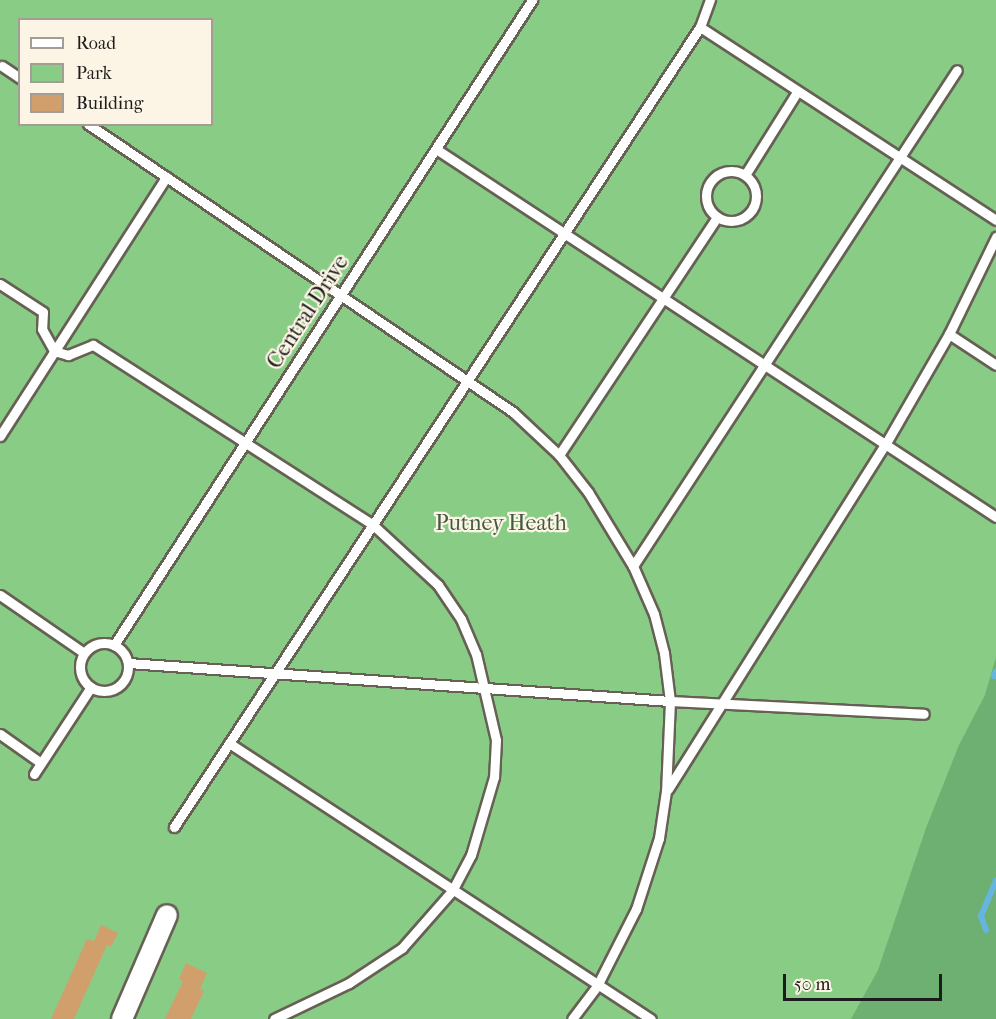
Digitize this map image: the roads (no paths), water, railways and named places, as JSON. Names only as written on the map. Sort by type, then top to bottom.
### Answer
[{"type":"street","points":[[122,1019],[167,915]]},
{"type":"lane","name":"Central Drive","points":[[114,645],[532,0]]},
{"type":"lane","points":[[174,827],[700,27],[710,0]]},
{"type":"lane","points":[[700,27],[996,220]]},
{"type":"lane","points":[[2,66],[18,77]]},
{"type":"lane","points":[[633,566],[957,70]]},
{"type":"lane","points":[[745,175],[797,92]]},
{"type":"lane","points":[[91,126],[513,412],[559,455],[588,492],[633,566],[656,624],[670,701],[666,792],[659,838],[636,909],[597,986],[572,1019]]},
{"type":"lane","points":[[435,149],[996,517]]},
{"type":"lane","points":[[729,171],[745,175],[756,189],[750,214],[735,222],[717,217],[706,200],[709,184],[729,171]]},
{"type":"lane","points":[[0,436],[166,177]]},
{"type":"lane","points":[[559,455],[717,217]]},
{"type":"lane","points":[[666,792],[886,443],[949,334],[996,237]]},
{"type":"lane","points":[[0,284],[43,312],[42,329],[54,351],[68,355],[93,345],[372,524],[438,585],[461,619],[487,687],[496,740],[494,777],[471,855],[452,891],[402,948],[349,983],[274,1019]]},
{"type":"lane","points":[[949,334],[996,365]]},
{"type":"lane","points":[[0,595],[84,653]]},
{"type":"lane","points":[[128,663],[120,685],[106,691],[91,687],[81,675],[84,653],[98,644],[114,645],[128,663],[670,701],[924,714]]},
{"type":"lane","points":[[34,774],[91,687]]},
{"type":"lane","points":[[0,734],[41,763]]},
{"type":"lane","points":[[229,743],[597,986],[651,1019]]},
{"type":"waterway","points":[[994,676],[996,671]]},
{"type":"waterway","points":[[986,930],[981,916],[996,880]]},
{"type":"park label","name":"Putney Heath","points":[[501,524]]}]
